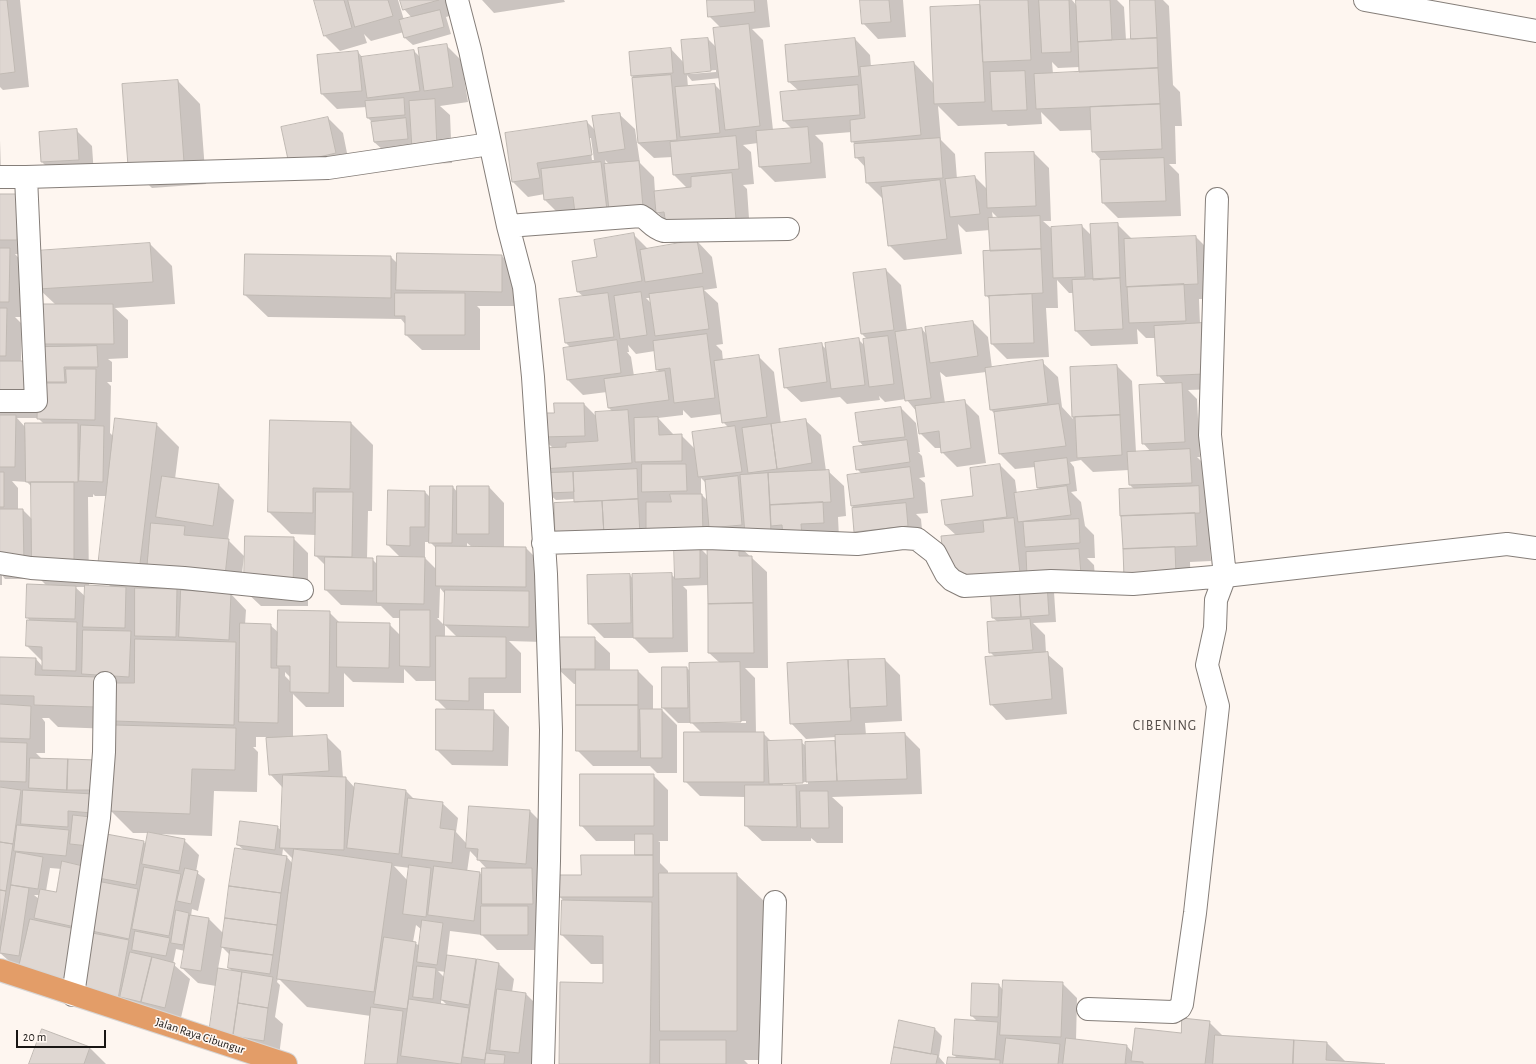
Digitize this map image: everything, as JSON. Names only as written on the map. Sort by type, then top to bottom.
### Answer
[{"type":"highway","name":"Jalan Raya Cibungur","points":[[0,970],[286,1064]]},
{"type":"street","points":[[458,0],[508,226],[524,286],[533,377],[546,574],[551,730],[550,862],[543,1064]]},
{"type":"street","points":[[1365,0],[1536,31]]},
{"type":"street","points":[[0,177],[328,168],[490,144]]},
{"type":"street","points":[[0,401],[36,401],[26,177]]},
{"type":"street","points":[[1088,1009],[1173,1012],[1180,1008],[1182,1004],[1195,913],[1218,706],[1207,665],[1215,628],[1216,600],[1225,576],[1210,435],[1217,199]]},
{"type":"street","points":[[508,226],[640,216],[645,218],[655,228],[664,231],[788,229]]},
{"type":"street","points":[[543,543],[707,538],[857,544],[903,538],[918,539],[935,553],[946,574],[952,580],[964,586],[1051,581],[1133,584],[1225,576],[1507,544],[1536,548]]},
{"type":"street","points":[[0,563],[31,568],[184,578],[302,590]]},
{"type":"street","points":[[73,995],[99,818],[104,752],[105,683]]},
{"type":"street","points":[[770,1064],[775,902]]},
{"type":"building","points":[[0,0],[7,0],[15,72],[0,74]]},
{"type":"building","points":[[314,0],[344,0],[352,28],[324,36]]},
{"type":"building","points":[[348,0],[388,0],[393,16],[355,27]]},
{"type":"building","points":[[400,0],[439,0],[403,10]]},
{"type":"building","points":[[707,0],[754,0],[755,12],[708,17]]},
{"type":"building","points":[[860,0],[889,0],[891,22],[862,24]]},
{"type":"building","points":[[980,0],[1028,0],[1031,60],[983,62]]},
{"type":"building","points":[[1039,0],[1069,0],[1071,52],[1042,53]]},
{"type":"building","points":[[1076,0],[1110,0],[1112,40],[1078,42]]},
{"type":"building","points":[[1130,0],[1155,0],[1157,38],[1131,39]]},
{"type":"building","points":[[980,5],[985,102],[934,104],[930,7]]},
{"type":"building","points":[[440,10],[444,27],[404,38],[399,20]]},
{"type":"building","points":[[749,24],[760,126],[725,130],[713,28]]},
{"type":"building","points":[[708,38],[711,71],[684,74],[681,40]]},
{"type":"building","points":[[855,38],[859,76],[788,82],[785,45]]},
{"type":"building","points":[[1157,38],[1158,68],[1079,72],[1078,42]]},
{"type":"building","points":[[447,44],[453,87],[424,91],[418,48]]},
{"type":"building","points":[[671,48],[673,73],[631,76],[629,52]]},
{"type":"building","points":[[414,50],[420,91],[367,98],[361,57]]},
{"type":"building","points":[[358,51],[362,91],[321,94],[317,55]]},
{"type":"building","points":[[914,62],[921,135],[851,142],[850,120],[865,118],[860,67]]},
{"type":"building","points":[[1158,68],[1160,104],[1036,109],[1034,74]]},
{"type":"building","points":[[1025,71],[1027,110],[992,111],[990,72]]},
{"type":"building","points":[[671,75],[677,140],[638,143],[632,78]]},
{"type":"building","points":[[178,80],[184,162],[128,166],[122,84]]},
{"type":"building","points":[[715,84],[720,133],[680,137],[675,87]]},
{"type":"building","points":[[858,85],[860,115],[783,121],[780,92]]},
{"type":"building","points":[[404,98],[405,115],[367,118],[365,101]]},
{"type":"building","points":[[435,99],[437,148],[412,149],[409,101]]},
{"type":"building","points":[[1160,104],[1162,149],[1092,152],[1090,107]]},
{"type":"building","points":[[620,113],[625,149],[598,153],[592,116]]},
{"type":"building","points":[[328,117],[336,153],[289,164],[281,127]]},
{"type":"building","points":[[406,118],[408,139],[374,142],[371,122]]},
{"type":"building","points":[[587,121],[592,155],[537,163],[540,178],[512,182],[505,133]]},
{"type":"building","points":[[808,127],[811,163],[759,167],[756,131]]},
{"type":"building","points":[[77,129],[79,160],[41,162],[39,132]]},
{"type":"building","points":[[736,136],[739,169],[673,175],[670,142]]},
{"type":"building","points":[[940,138],[943,178],[866,183],[864,157],[855,158],[854,144]]},
{"type":"building","points":[[1034,152],[1036,206],[987,208],[985,153]]},
{"type":"building","points":[[1164,158],[1166,201],[1102,203],[1100,160]]},
{"type":"building","points":[[639,161],[643,207],[609,210],[604,164]]},
{"type":"building","points":[[601,162],[607,210],[575,213],[573,197],[544,200],[541,169]]},
{"type":"building","points":[[732,173],[736,219],[666,225],[664,212],[656,213],[654,191],[691,187],[691,177]]},
{"type":"building","points":[[975,176],[980,214],[950,217],[945,179]]},
{"type":"building","points":[[940,180],[947,239],[888,246],[881,187]]},
{"type":"building","points":[[0,194],[18,194],[17,240],[0,240]]},
{"type":"building","points":[[1040,216],[1041,249],[990,251],[988,218]]},
{"type":"building","points":[[1118,223],[1120,278],[1093,280],[1090,224]]},
{"type":"building","points":[[1082,225],[1085,277],[1053,278],[1051,227]]},
{"type":"building","points":[[634,233],[642,281],[577,292],[572,261],[597,257],[594,240]]},
{"type":"building","points":[[1196,236],[1198,284],[1126,287],[1124,239]]},
{"type":"building","points":[[697,240],[703,273],[645,282],[640,250]]},
{"type":"building","points":[[150,243],[153,282],[38,289],[35,251]]},
{"type":"building","points":[[0,248],[10,248],[9,302],[0,302]]},
{"type":"building","points":[[1041,249],[1043,293],[985,296],[983,251]]},
{"type":"building","points":[[397,253],[502,255],[502,292],[396,290]]},
{"type":"building","points":[[245,254],[391,256],[391,298],[244,295]]},
{"type":"building","points":[[886,269],[894,330],[861,334],[853,273]]},
{"type":"building","points":[[1120,278],[1123,329],[1075,331],[1072,280]]},
{"type":"building","points":[[1184,284],[1186,321],[1129,323],[1127,287]]},
{"type":"building","points":[[703,287],[709,329],[655,336],[649,294]]},
{"type":"building","points":[[641,292],[647,335],[620,339],[614,296]]},
{"type":"building","points":[[395,293],[465,293],[465,335],[405,335],[405,316],[395,316]]},
{"type":"building","points":[[608,293],[614,337],[565,343],[559,299]]},
{"type":"building","points":[[1032,294],[1034,343],[991,344],[989,296]]},
{"type":"building","points":[[37,304],[113,304],[114,344],[37,344]]},
{"type":"building","points":[[0,308],[7,308],[6,356],[0,356]]},
{"type":"building","points":[[973,321],[978,356],[930,363],[925,327]]},
{"type":"building","points":[[1202,323],[1204,374],[1157,376],[1154,326]]},
{"type":"building","points":[[922,328],[931,398],[905,401],[895,332]]},
{"type":"building","points":[[707,334],[715,398],[674,403],[670,368],[656,370],[653,341]]},
{"type":"building","points":[[888,336],[894,384],[869,387],[863,339]]},
{"type":"building","points":[[859,338],[865,385],[831,389],[825,343]]},
{"type":"building","points":[[617,340],[621,373],[567,380],[563,348]]},
{"type":"building","points":[[822,343],[827,382],[784,388],[779,349]]},
{"type":"building","points":[[97,346],[98,367],[64,367],[65,382],[43,382],[43,347]]},
{"type":"building","points":[[759,355],[767,417],[722,423],[714,361]]},
{"type":"building","points":[[1043,360],[1048,403],[990,410],[985,368]]},
{"type":"building","points":[[0,361],[30,361],[30,397],[0,396]]},
{"type":"building","points":[[1117,365],[1120,415],[1072,417],[1070,367]]},
{"type":"building","points":[[66,369],[96,369],[95,420],[37,419],[38,383],[66,383]]},
{"type":"building","points":[[665,371],[669,400],[608,408],[604,379]]},
{"type":"building","points":[[1182,383],[1185,442],[1142,444],[1139,385]]},
{"type":"building","points":[[965,400],[971,448],[941,453],[939,431],[919,434],[915,406]]},
{"type":"building","points":[[554,403],[584,403],[585,436],[540,437],[540,413],[554,413]]},
{"type":"building","points":[[1059,404],[1066,446],[999,454],[994,412]]},
{"type":"building","points":[[901,407],[905,437],[859,442],[855,413]]},
{"type":"building","points":[[628,410],[632,463],[543,469],[542,448],[566,447],[566,443],[598,441],[595,412]]},
{"type":"building","points":[[0,415],[16,415],[15,467],[0,467]]},
{"type":"building","points":[[1120,415],[1122,455],[1077,458],[1075,417]]},
{"type":"building","points":[[658,417],[659,435],[682,434],[682,461],[635,462],[634,418]]},
{"type":"building","points":[[115,418],[157,423],[138,580],[97,575]]},
{"type":"building","points":[[806,419],[812,463],[777,469],[771,424]]},
{"type":"building","points":[[270,420],[351,422],[350,489],[313,488],[313,513],[268,512]]},
{"type":"building","points":[[25,423],[78,423],[78,482],[26,482]]},
{"type":"building","points":[[771,424],[777,469],[748,473],[742,428]]},
{"type":"building","points":[[81,425],[104,426],[103,482],[79,481]]},
{"type":"building","points":[[735,426],[742,472],[698,477],[692,432]]},
{"type":"building","points":[[907,440],[910,462],[856,470],[853,447]]},
{"type":"building","points":[[1190,449],[1192,483],[1129,485],[1127,452]]},
{"type":"building","points":[[1067,458],[1070,484],[1037,488],[1034,462]]},
{"type":"building","points":[[642,464],[686,464],[687,491],[642,492]]},
{"type":"building","points":[[1000,464],[1007,517],[945,525],[941,500],[973,496],[970,468]]},
{"type":"building","points":[[910,467],[914,498],[851,506],[847,475]]},
{"type":"building","points":[[637,469],[638,499],[574,502],[573,472]]},
{"type":"building","points":[[829,470],[831,502],[770,505],[768,473]]},
{"type":"building","points":[[0,472],[4,472],[4,507],[0,507]]},
{"type":"building","points":[[573,472],[574,492],[547,493],[546,473]]},
{"type":"building","points":[[768,473],[771,532],[745,534],[740,475]]},
{"type":"building","points":[[162,476],[219,484],[213,526],[156,517]]},
{"type":"building","points":[[738,476],[742,525],[709,528],[705,480]]},
{"type":"building","points":[[31,482],[74,482],[74,572],[32,572]]},
{"type":"building","points":[[430,486],[453,486],[452,543],[429,543]]},
{"type":"building","points":[[457,486],[489,486],[489,534],[457,534]]},
{"type":"building","points":[[1067,486],[1071,515],[1018,522],[1014,493]]},
{"type":"building","points":[[1199,486],[1200,513],[1120,516],[1119,489]]},
{"type":"building","points":[[388,490],[425,491],[425,527],[410,527],[410,546],[387,545]]},
{"type":"building","points":[[316,492],[353,492],[352,557],[315,556]]},
{"type":"building","points":[[670,494],[702,494],[703,534],[646,535],[646,502],[671,502]]},
{"type":"building","points":[[638,499],[640,534],[604,535],[602,501]]},
{"type":"building","points":[[602,501],[604,535],[555,538],[554,503]]},
{"type":"building","points":[[823,502],[824,523],[801,524],[802,536],[783,536],[782,525],[771,526],[770,505]]},
{"type":"building","points":[[906,503],[908,526],[854,532],[852,508]]},
{"type":"building","points":[[0,509],[23,509],[24,564],[0,564]]},
{"type":"building","points":[[1195,513],[1197,546],[1123,549],[1121,516]]},
{"type":"building","points":[[1014,518],[1020,573],[955,579],[953,563],[944,565],[941,536],[984,532],[983,521]]},
{"type":"building","points":[[1079,519],[1080,543],[1025,547],[1023,522]]},
{"type":"building","points":[[151,523],[185,526],[184,535],[229,539],[225,576],[146,582]]},
{"type":"building","points":[[245,536],[294,537],[293,591],[244,591]]},
{"type":"building","points":[[739,544],[739,556],[752,556],[753,603],[708,604],[707,545]]},
{"type":"building","points":[[436,546],[526,547],[526,587],[436,586]]},
{"type":"building","points":[[674,546],[700,546],[700,578],[675,579]]},
{"type":"building","points":[[1175,547],[1176,575],[1124,578],[1123,549]]},
{"type":"building","points":[[1079,549],[1081,574],[1027,578],[1026,552]]},
{"type":"building","points":[[377,556],[425,557],[424,604],[377,603]]},
{"type":"building","points":[[325,557],[373,558],[373,591],[325,590]]},
{"type":"building","points":[[672,573],[673,638],[633,638],[632,574]]},
{"type":"building","points":[[630,574],[631,623],[588,624],[587,575]]},
{"type":"building","points":[[27,584],[76,586],[75,619],[26,618]]},
{"type":"building","points":[[1047,584],[1049,615],[1021,617],[1019,586]]},
{"type":"building","points":[[85,585],[126,587],[125,628],[83,627]]},
{"type":"building","points":[[1019,586],[1021,617],[992,618],[990,587]]},
{"type":"building","points":[[135,588],[177,589],[176,637],[135,636]]},
{"type":"building","points":[[181,590],[231,593],[229,640],[179,637]]},
{"type":"building","points":[[445,590],[529,591],[529,627],[444,625]]},
{"type":"building","points":[[753,603],[754,653],[708,653],[708,604]]},
{"type":"building","points":[[278,610],[330,611],[329,693],[290,692],[290,666],[277,666]]},
{"type":"building","points":[[400,610],[430,610],[430,667],[400,666]]},
{"type":"building","points":[[1030,619],[1033,650],[989,653],[987,622]]},
{"type":"building","points":[[27,620],[77,622],[76,671],[42,670],[42,647],[26,646]]},
{"type":"building","points":[[337,622],[390,623],[389,668],[337,667]]},
{"type":"building","points":[[240,623],[271,624],[271,668],[279,668],[278,723],[239,722]]},
{"type":"building","points":[[83,630],[131,631],[129,677],[82,674]]},
{"type":"building","points":[[436,636],[506,637],[506,678],[469,678],[469,701],[436,700]]},
{"type":"building","points":[[557,637],[595,637],[595,669],[557,669]]},
{"type":"building","points":[[135,639],[236,642],[234,725],[114,721],[115,683],[134,683]]},
{"type":"building","points":[[1048,652],[1052,699],[990,705],[985,657]]},
{"type":"building","points":[[0,657],[36,658],[35,675],[97,677],[96,707],[34,705],[34,696],[0,695]]},
{"type":"building","points":[[885,659],[887,706],[850,708],[848,660]]},
{"type":"building","points":[[848,660],[851,721],[790,724],[787,663]]},
{"type":"building","points":[[740,662],[741,722],[690,723],[689,663]]},
{"type":"building","points":[[662,667],[687,667],[688,708],[662,708]]},
{"type":"building","points":[[576,670],[638,670],[638,705],[576,705]]},
{"type":"building","points":[[0,704],[31,706],[30,739],[0,738]]},
{"type":"building","points":[[576,705],[638,705],[638,751],[576,751]]},
{"type":"building","points":[[436,709],[494,710],[493,751],[436,750]]},
{"type":"building","points":[[640,709],[662,709],[662,758],[641,758]]},
{"type":"building","points":[[113,725],[236,728],[235,770],[192,769],[190,814],[110,811]]},
{"type":"building","points":[[684,732],[764,732],[764,782],[684,782]]},
{"type":"building","points":[[905,733],[907,779],[837,781],[835,735]]},
{"type":"building","points":[[327,735],[329,771],[269,775],[266,738]]},
{"type":"building","points":[[802,740],[803,783],[769,784],[767,741]]},
{"type":"building","points":[[835,741],[837,781],[806,782],[805,742]]},
{"type":"building","points":[[0,742],[27,743],[26,782],[0,781]]},
{"type":"building","points":[[30,758],[68,759],[67,790],[29,788]]},
{"type":"building","points":[[68,759],[96,760],[95,790],[67,790]]},
{"type":"building","points":[[580,774],[654,774],[654,826],[580,826]]},
{"type":"building","points":[[283,775],[346,777],[344,850],[280,848]]},
{"type":"building","points":[[355,783],[406,790],[399,854],[347,848]]},
{"type":"building","points":[[745,785],[796,785],[797,827],[745,826]]},
{"type":"building","points":[[0,787],[21,790],[13,844],[0,842]]},
{"type":"building","points":[[23,790],[93,794],[92,813],[68,811],[68,827],[21,824]]},
{"type":"building","points":[[800,791],[828,791],[829,828],[801,828]]},
{"type":"building","points":[[408,798],[443,802],[440,828],[455,830],[452,863],[402,857]]},
{"type":"building","points":[[469,806],[530,810],[526,864],[477,860],[478,849],[466,848]]},
{"type":"building","points":[[73,815],[91,817],[89,846],[70,844]]},
{"type":"building","points":[[240,821],[278,826],[275,850],[237,845]]},
{"type":"building","points":[[17,825],[69,830],[66,856],[14,851]]},
{"type":"building","points":[[148,832],[185,839],[179,871],[142,864]]},
{"type":"building","points":[[101,833],[144,841],[136,885],[93,877]]},
{"type":"building","points":[[635,834],[653,834],[653,855],[635,855]]},
{"type":"building","points":[[0,842],[13,844],[6,891],[0,890]]},
{"type":"building","points":[[235,848],[287,856],[281,893],[229,886]]},
{"type":"building","points":[[294,849],[392,863],[374,992],[277,979]]},
{"type":"building","points":[[16,852],[43,857],[38,889],[11,885]]},
{"type":"building","points":[[581,855],[653,855],[653,897],[559,897],[559,875],[581,875]]},
{"type":"building","points":[[62,861],[87,867],[75,927],[34,918],[40,889],[56,892]]},
{"type":"building","points":[[409,865],[431,868],[426,917],[403,914]]},
{"type":"building","points":[[434,866],[480,872],[474,921],[428,915]]},
{"type":"building","points":[[144,867],[181,874],[169,936],[132,929]]},
{"type":"building","points":[[185,868],[198,871],[191,904],[177,901]]},
{"type":"building","points":[[482,868],[532,868],[533,904],[482,904]]},
{"type":"building","points":[[659,873],[737,873],[737,1031],[660,1031]]},
{"type":"building","points":[[97,881],[138,889],[129,939],[87,930]]},
{"type":"building","points":[[11,885],[29,888],[19,956],[0,953]]},
{"type":"building","points":[[229,886],[281,893],[277,925],[225,918]]},
{"type":"building","points":[[0,890],[6,891],[0,931]]},
{"type":"building","points":[[562,900],[652,902],[650,1064],[559,1064],[560,982],[603,983],[603,936],[561,935]]},
{"type":"building","points":[[481,906],[528,906],[528,935],[481,935]]},
{"type":"building","points":[[176,910],[189,913],[183,945],[171,943]]},
{"type":"building","points":[[190,915],[209,918],[201,971],[181,968]]},
{"type":"building","points":[[225,918],[277,925],[273,955],[221,947]]},
{"type":"building","points":[[30,919],[76,929],[65,982],[18,971]]},
{"type":"building","points":[[422,920],[443,923],[437,965],[417,962]]},
{"type":"building","points":[[135,931],[170,938],[166,956],[132,950]]},
{"type":"building","points":[[87,932],[129,940],[118,999],[76,990]]},
{"type":"building","points":[[384,937],[416,942],[407,1009],[374,1004]]},
{"type":"building","points":[[230,950],[273,955],[270,974],[228,968]]},
{"type":"building","points":[[130,952],[152,957],[141,1002],[120,997]]},
{"type":"building","points":[[447,955],[476,959],[469,1005],[441,1000]]},
{"type":"building","points":[[152,957],[175,963],[165,1008],[141,1002]]},
{"type":"building","points":[[477,959],[499,963],[485,1060],[463,1057]]},
{"type":"building","points":[[417,966],[436,968],[433,999],[413,997]]},
{"type":"building","points":[[218,968],[242,972],[233,1036],[209,1033]]},
{"type":"building","points":[[242,972],[273,977],[268,1008],[238,1003]]},
{"type":"building","points":[[1003,980],[1063,982],[1061,1037],[1000,1035]]},
{"type":"building","points":[[972,983],[999,984],[998,1017],[971,1016]]},
{"type":"building","points":[[497,989],[526,993],[519,1053],[490,1050]]},
{"type":"building","points":[[409,999],[469,1008],[461,1064],[401,1056]]},
{"type":"building","points":[[238,1003],[268,1008],[264,1041],[233,1036]]},
{"type":"building","points":[[371,1007],[403,1011],[397,1064],[365,1064]]},
{"type":"building","points":[[1182,1018],[1210,1021],[1205,1064],[1143,1064],[1143,1062],[1131,1061],[1135,1028],[1181,1033]]},
{"type":"building","points":[[955,1019],[998,1022],[995,1059],[953,1055]]},
{"type":"building","points":[[899,1020],[935,1028],[931,1054],[894,1047]]},
{"type":"building","points":[[42,1029],[90,1047],[84,1064],[29,1064]]},
{"type":"building","points":[[1215,1035],[1294,1040],[1293,1064],[1213,1064]]},
{"type":"building","points":[[1006,1038],[1060,1044],[1058,1064],[1003,1064]]},
{"type":"building","points":[[1066,1038],[1127,1045],[1125,1064],[1063,1064]]},
{"type":"building","points":[[660,1040],[726,1040],[726,1064],[660,1064]]},
{"type":"building","points":[[1294,1040],[1327,1042],[1326,1060],[1385,1064],[1293,1064]]},
{"type":"building","points":[[894,1047],[938,1055],[936,1064],[891,1064]]},
{"type":"building","points":[[486,1053],[505,1055],[504,1064],[485,1064]]},
{"type":"building","points":[[948,1057],[1000,1060],[1000,1064],[947,1064]]},
{"type":"district","name":"CIBENING","points":[[1165,726]]}]
